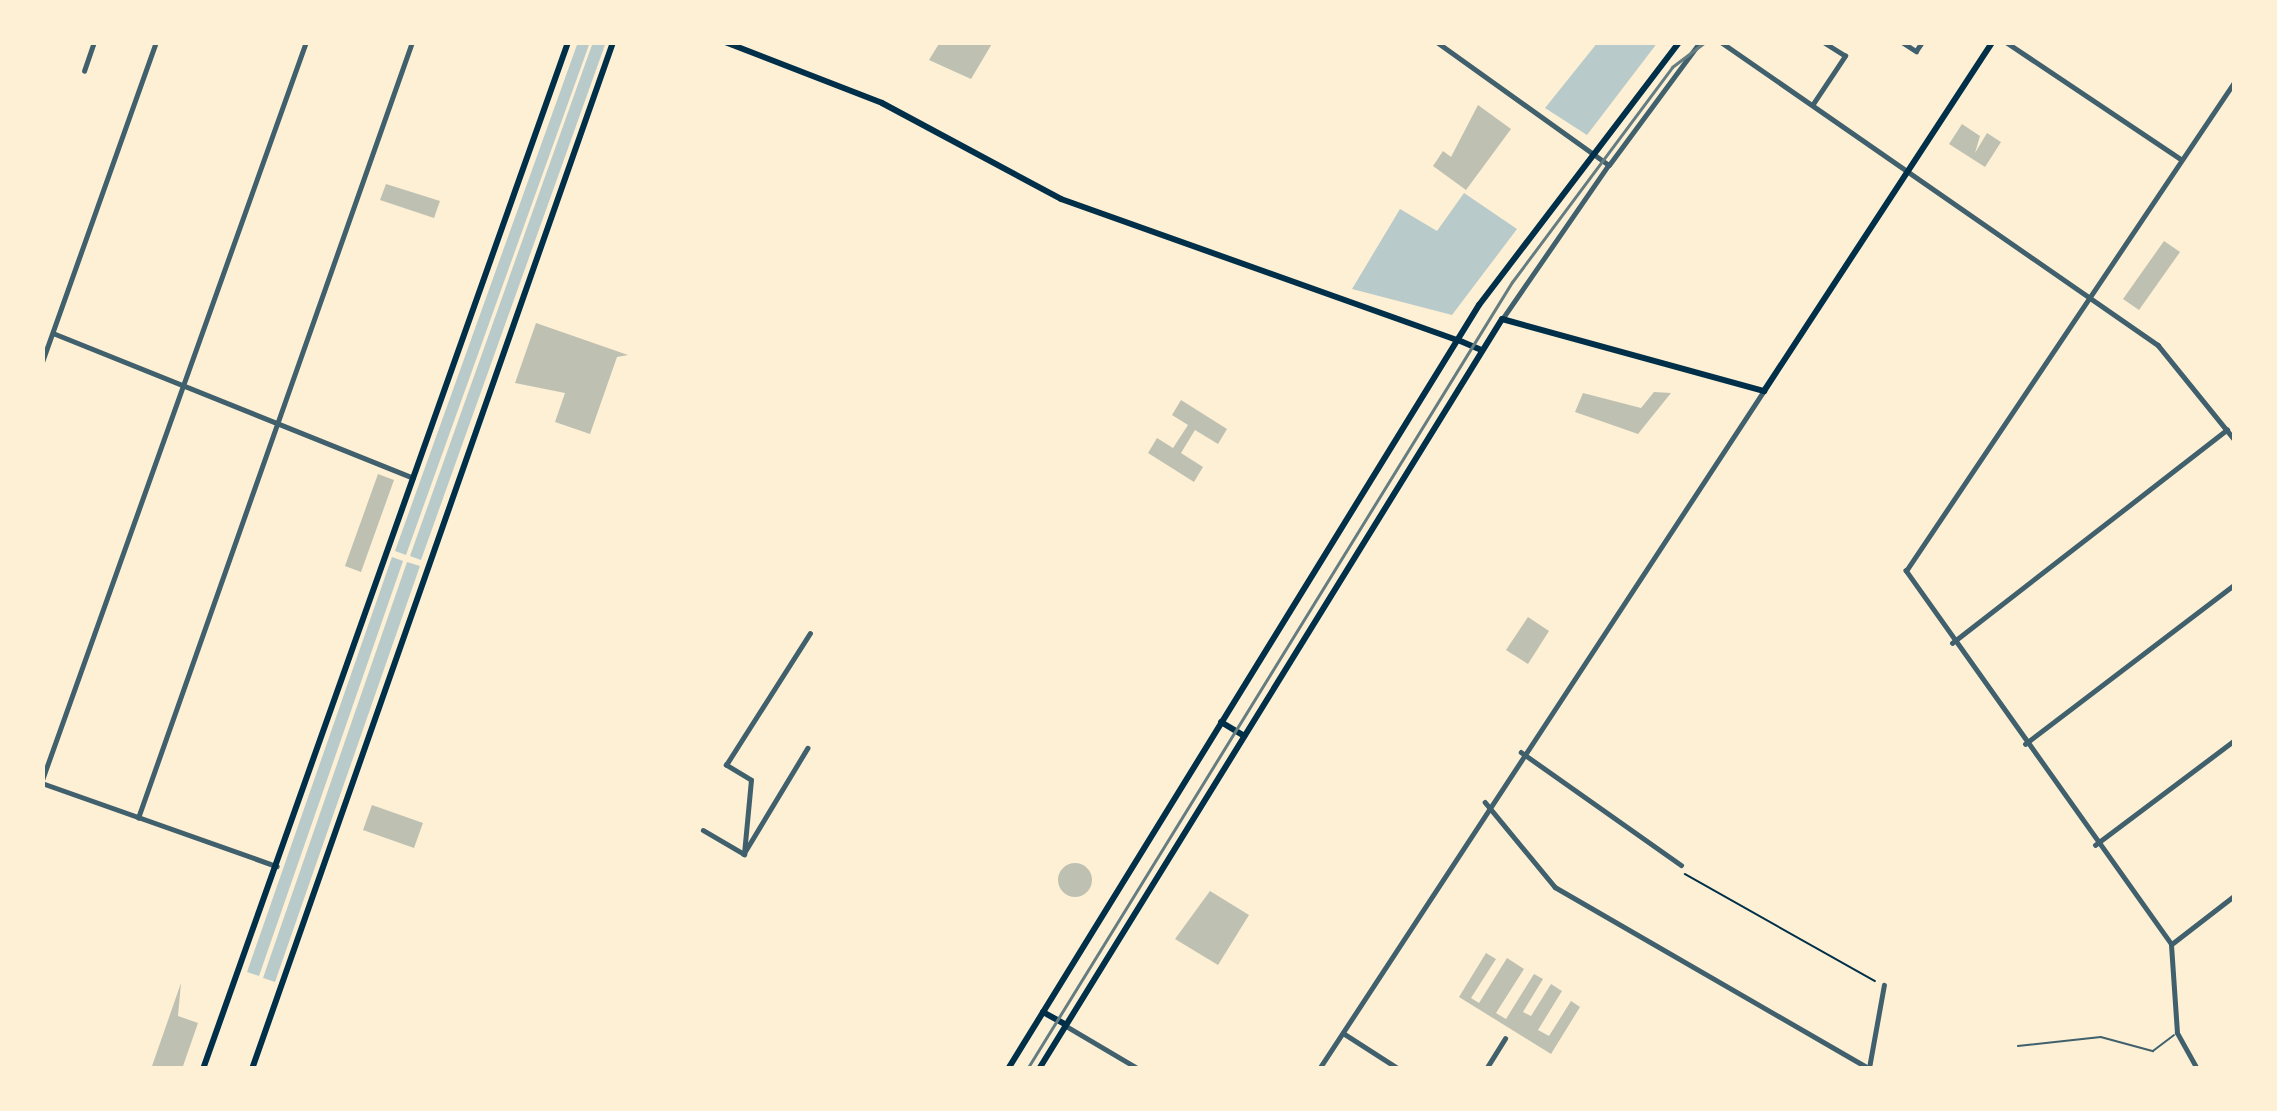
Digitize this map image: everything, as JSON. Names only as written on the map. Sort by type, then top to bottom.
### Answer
[{"type":"main road","points":[[202,1069],[568,42]]},
{"type":"main road","points":[[252,1069],[613,42]]},
{"type":"main road","points":[[724,42],[882,103],[1061,199],[1483,350]]},
{"type":"main road","points":[[1008,1069],[1457,340],[1679,42]]},
{"type":"main road","points":[[1039,1069],[1502,320],[1764,391],[1992,42]]},
{"type":"main road","points":[[1221,722],[1245,736]]},
{"type":"main road","points":[[1043,1012],[1066,1026]]},
{"type":"street","points":[[84,71],[94,42]]},
{"type":"street","points":[[42,362],[46,340],[53,333],[156,42]]},
{"type":"street","points":[[277,866],[42,782],[306,42]]},
{"type":"street","points":[[138,818],[412,42]]},
{"type":"street","points":[[1437,42],[1609,166]]},
{"type":"street","points":[[1502,320],[1700,42]]},
{"type":"street","points":[[1721,42],[2158,345],[2235,440]]},
{"type":"street","points":[[1813,104],[1845,56],[1823,42]]},
{"type":"street","points":[[1902,42],[1916,51],[1922,42]]},
{"type":"street","points":[[2006,42],[2181,158]]},
{"type":"street","points":[[2197,1069],[2177,1033],[2171,944],[1910,589],[1912,553],[2235,81]]},
{"type":"street","points":[[53,333],[275,428],[413,478]]},
{"type":"street","points":[[1319,1069],[1485,802],[1764,391]]},
{"type":"street","points":[[1952,643],[2228,430]]},
{"type":"street","points":[[2022,745],[2235,584]]},
{"type":"street","points":[[744,854],[751,780],[726,765],[810,633]]},
{"type":"street","points":[[2096,845],[2235,740]]},
{"type":"street","points":[[744,854],[808,748]]},
{"type":"street","points":[[1521,752],[1681,865]]},
{"type":"street","points":[[1485,802],[1556,887],[1869,1068],[1885,986]]},
{"type":"street","points":[[703,830],[744,854]]},
{"type":"street","points":[[2171,944],[2235,895]]},
{"type":"street","points":[[1066,1026],[1139,1069]]},
{"type":"street","points":[[1343,1034],[1399,1069]]},
{"type":"street","points":[[1486,1069],[1505,1037]]},
{"type":"lane","points":[[2018,1046],[2101,1037],[2153,1051],[2177,1033]]},
{"type":"path","points":[[1681,865],[1729,908],[1885,986]]},
{"type":"shaded area","points":[[578,42],[590,42],[406,555],[395,551]]},
{"type":"shaded area","points":[[593,42],[606,42],[421,560],[410,556]]},
{"type":"shaded area","points":[[1598,42],[1658,42],[1587,135],[1545,108]]},
{"type":"shaded area","points":[[1464,193],[1517,229],[1452,315],[1352,289],[1400,209],[1437,231]]},
{"type":"shaded area","points":[[392,557],[403,561],[259,976],[247,972]]},
{"type":"shaded area","points":[[407,562],[420,566],[275,982],[263,978]]},
{"type":"building","points":[[940,42],[993,42],[971,79],[929,60]]},
{"type":"building","points":[[1478,105],[1511,129],[1466,190],[1433,166],[1443,151],[1451,157]]},
{"type":"building","points":[[1962,124],[1980,136],[1975,153],[1987,133],[2001,142],[1985,167],[1949,144]]},
{"type":"building","points":[[386,184],[440,201],[434,218],[380,200]]},
{"type":"building","points":[[2164,241],[2180,252],[2139,310],[2123,299]]},
{"type":"building","points":[[536,323],[628,355],[617,357],[590,434],[555,422],[565,393],[515,383]]},
{"type":"building","points":[[1654,392],[1671,393],[1638,434],[1575,412],[1583,393],[1641,408]]},
{"type":"building","points":[[1181,400],[1227,429],[1218,444],[1195,430],[1181,453],[1203,467],[1194,482],[1148,453],[1157,438],[1173,448],[1188,425],[1172,415]]},
{"type":"building","points":[[378,474],[394,480],[361,572],[345,566]]},
{"type":"building","points":[[1528,617],[1549,631],[1528,664],[1506,650]]},
{"type":"building","points":[[372,805],[423,823],[414,848],[363,830]]},
{"type":"building","points":[[1075,863],[1087,868],[1092,880],[1087,892],[1075,897],[1063,892],[1058,880],[1063,868]]},
{"type":"building","points":[[1210,891],[1249,915],[1218,965],[1175,939]]},
{"type":"building","points":[[1486,953],[1496,959],[1471,998],[1479,1003],[1507,958],[1524,969],[1496,1013],[1506,1019],[1534,974],[1543,979],[1523,1012],[1531,1016],[1551,984],[1562,991],[1538,1030],[1549,1036],[1571,1001],[1580,1007],[1551,1054],[1459,997]]},
{"type":"building","points":[[181,983],[178,1016],[198,1023],[182,1069],[151,1069]]},
{"type":"tram line","points":[[1027,1069],[1512,282],[1672,67],[1705,42]]},
{"type":"tram line","points":[[1750,42],[1757,42]]}]
